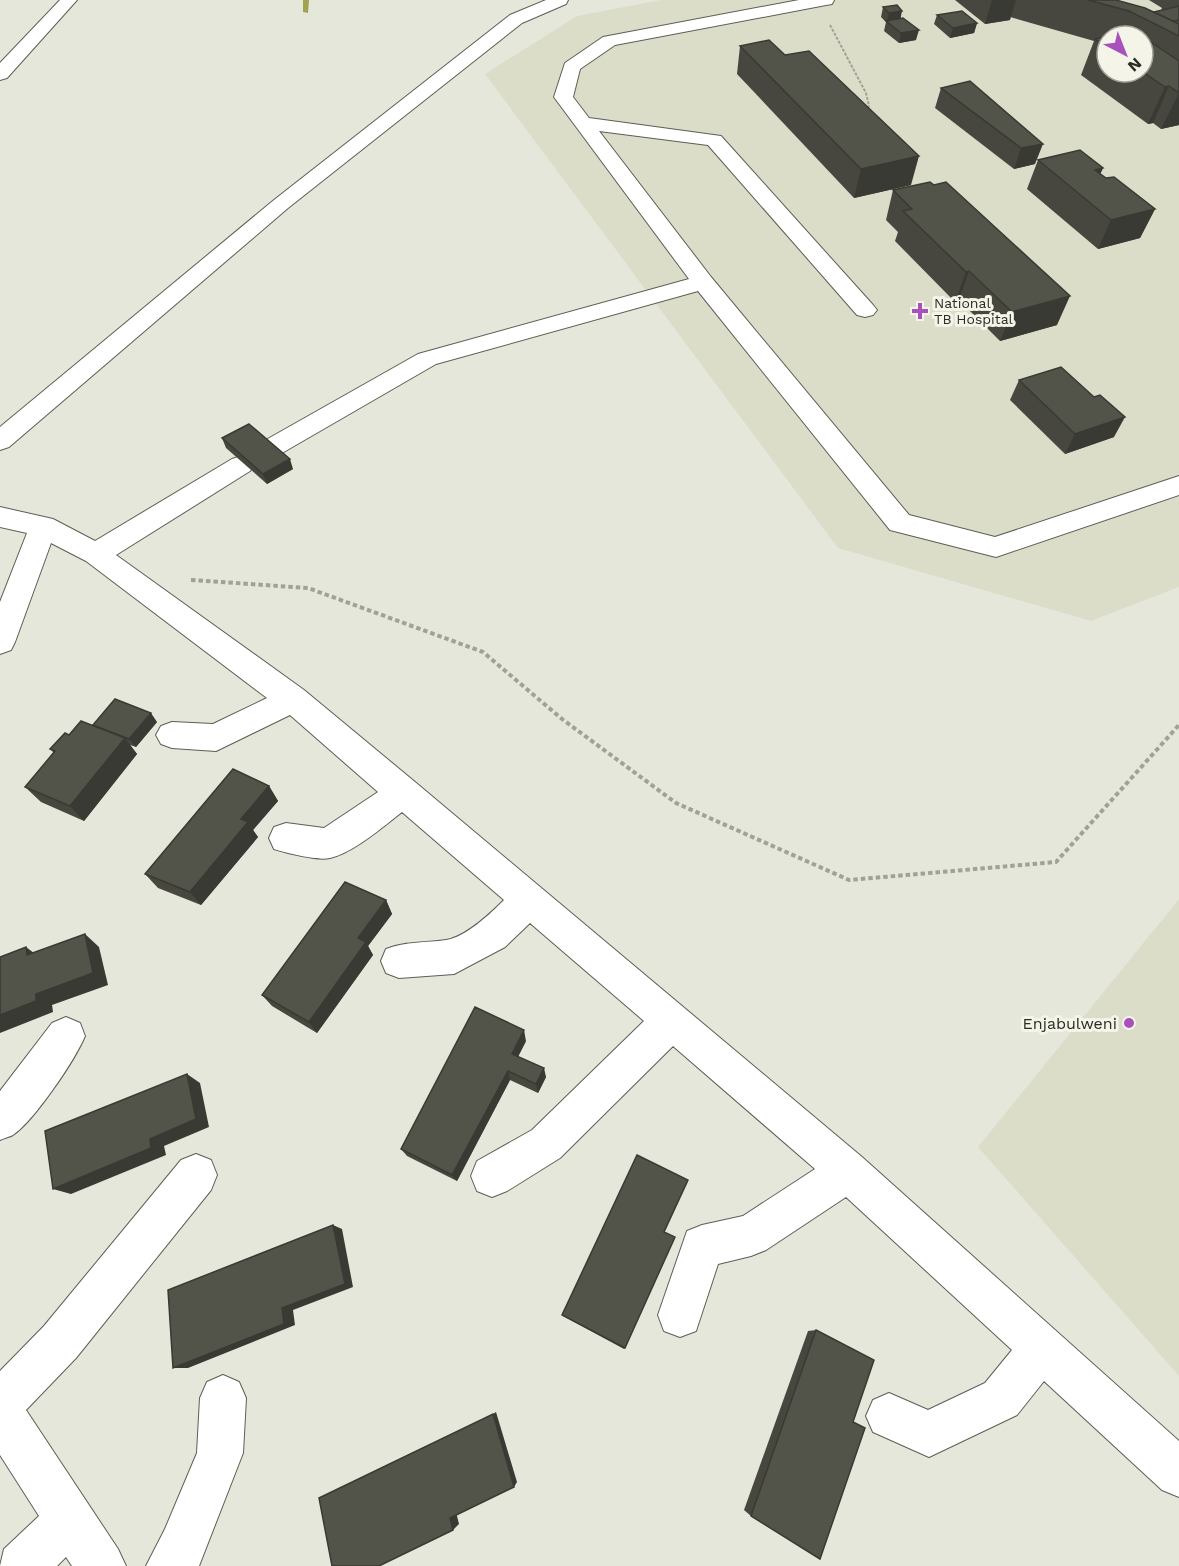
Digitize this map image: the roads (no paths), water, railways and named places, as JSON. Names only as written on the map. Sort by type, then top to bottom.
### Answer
[{"type":"street","points":[[0,74],[69,0]]},
{"type":"street","points":[[0,441],[281,204],[516,19],[560,0]]},
{"type":"street","points":[[825,0],[609,40],[571,67],[563,97],[703,282],[900,523],[996,547],[1179,485]]},
{"type":"street","points":[[583,123],[714,141],[865,310]]},
{"type":"street","points":[[273,447],[427,358],[703,282]]},
{"type":"street","points":[[110,565],[241,465]]},
{"type":"street","points":[[0,517],[43,526],[110,565],[293,699],[848,1171],[1179,1473]]},
{"type":"street","points":[[0,642],[43,526]]},
{"type":"street","points":[[172,735],[216,738],[293,699]]},
{"type":"street","points":[[286,838],[328,843],[369,819],[403,792]]},
{"type":"street","points":[[399,961],[454,957],[492,935],[530,900]]},
{"type":"street","points":[[492,1176],[546,1144],[616,1072],[672,1021]]},
{"type":"street","points":[[0,1120],[24,1095],[66,1036]]},
{"type":"street","points":[[680,1315],[702,1246],[751,1235],[794,1209],[848,1171]]},
{"type":"street","points":[[0,1404],[60,1342],[196,1175]]},
{"type":"street","points":[[889,1416],[929,1434],[1001,1399],[1042,1348]]},
{"type":"street","points":[[171,1566],[183,1546],[219,1453],[223,1398]]},
{"type":"street","points":[[0,1411],[101,1566]]},
{"type":"street","points":[[21,1566],[70,1521]]},
{"type":"waterway","points":[[306,0],[306,12]]},
{"type":"place","name":"National TB Hospital","points":[[920,311]]},
{"type":"place","name":"Enjabulweni","points":[[1129,1023]]}]
